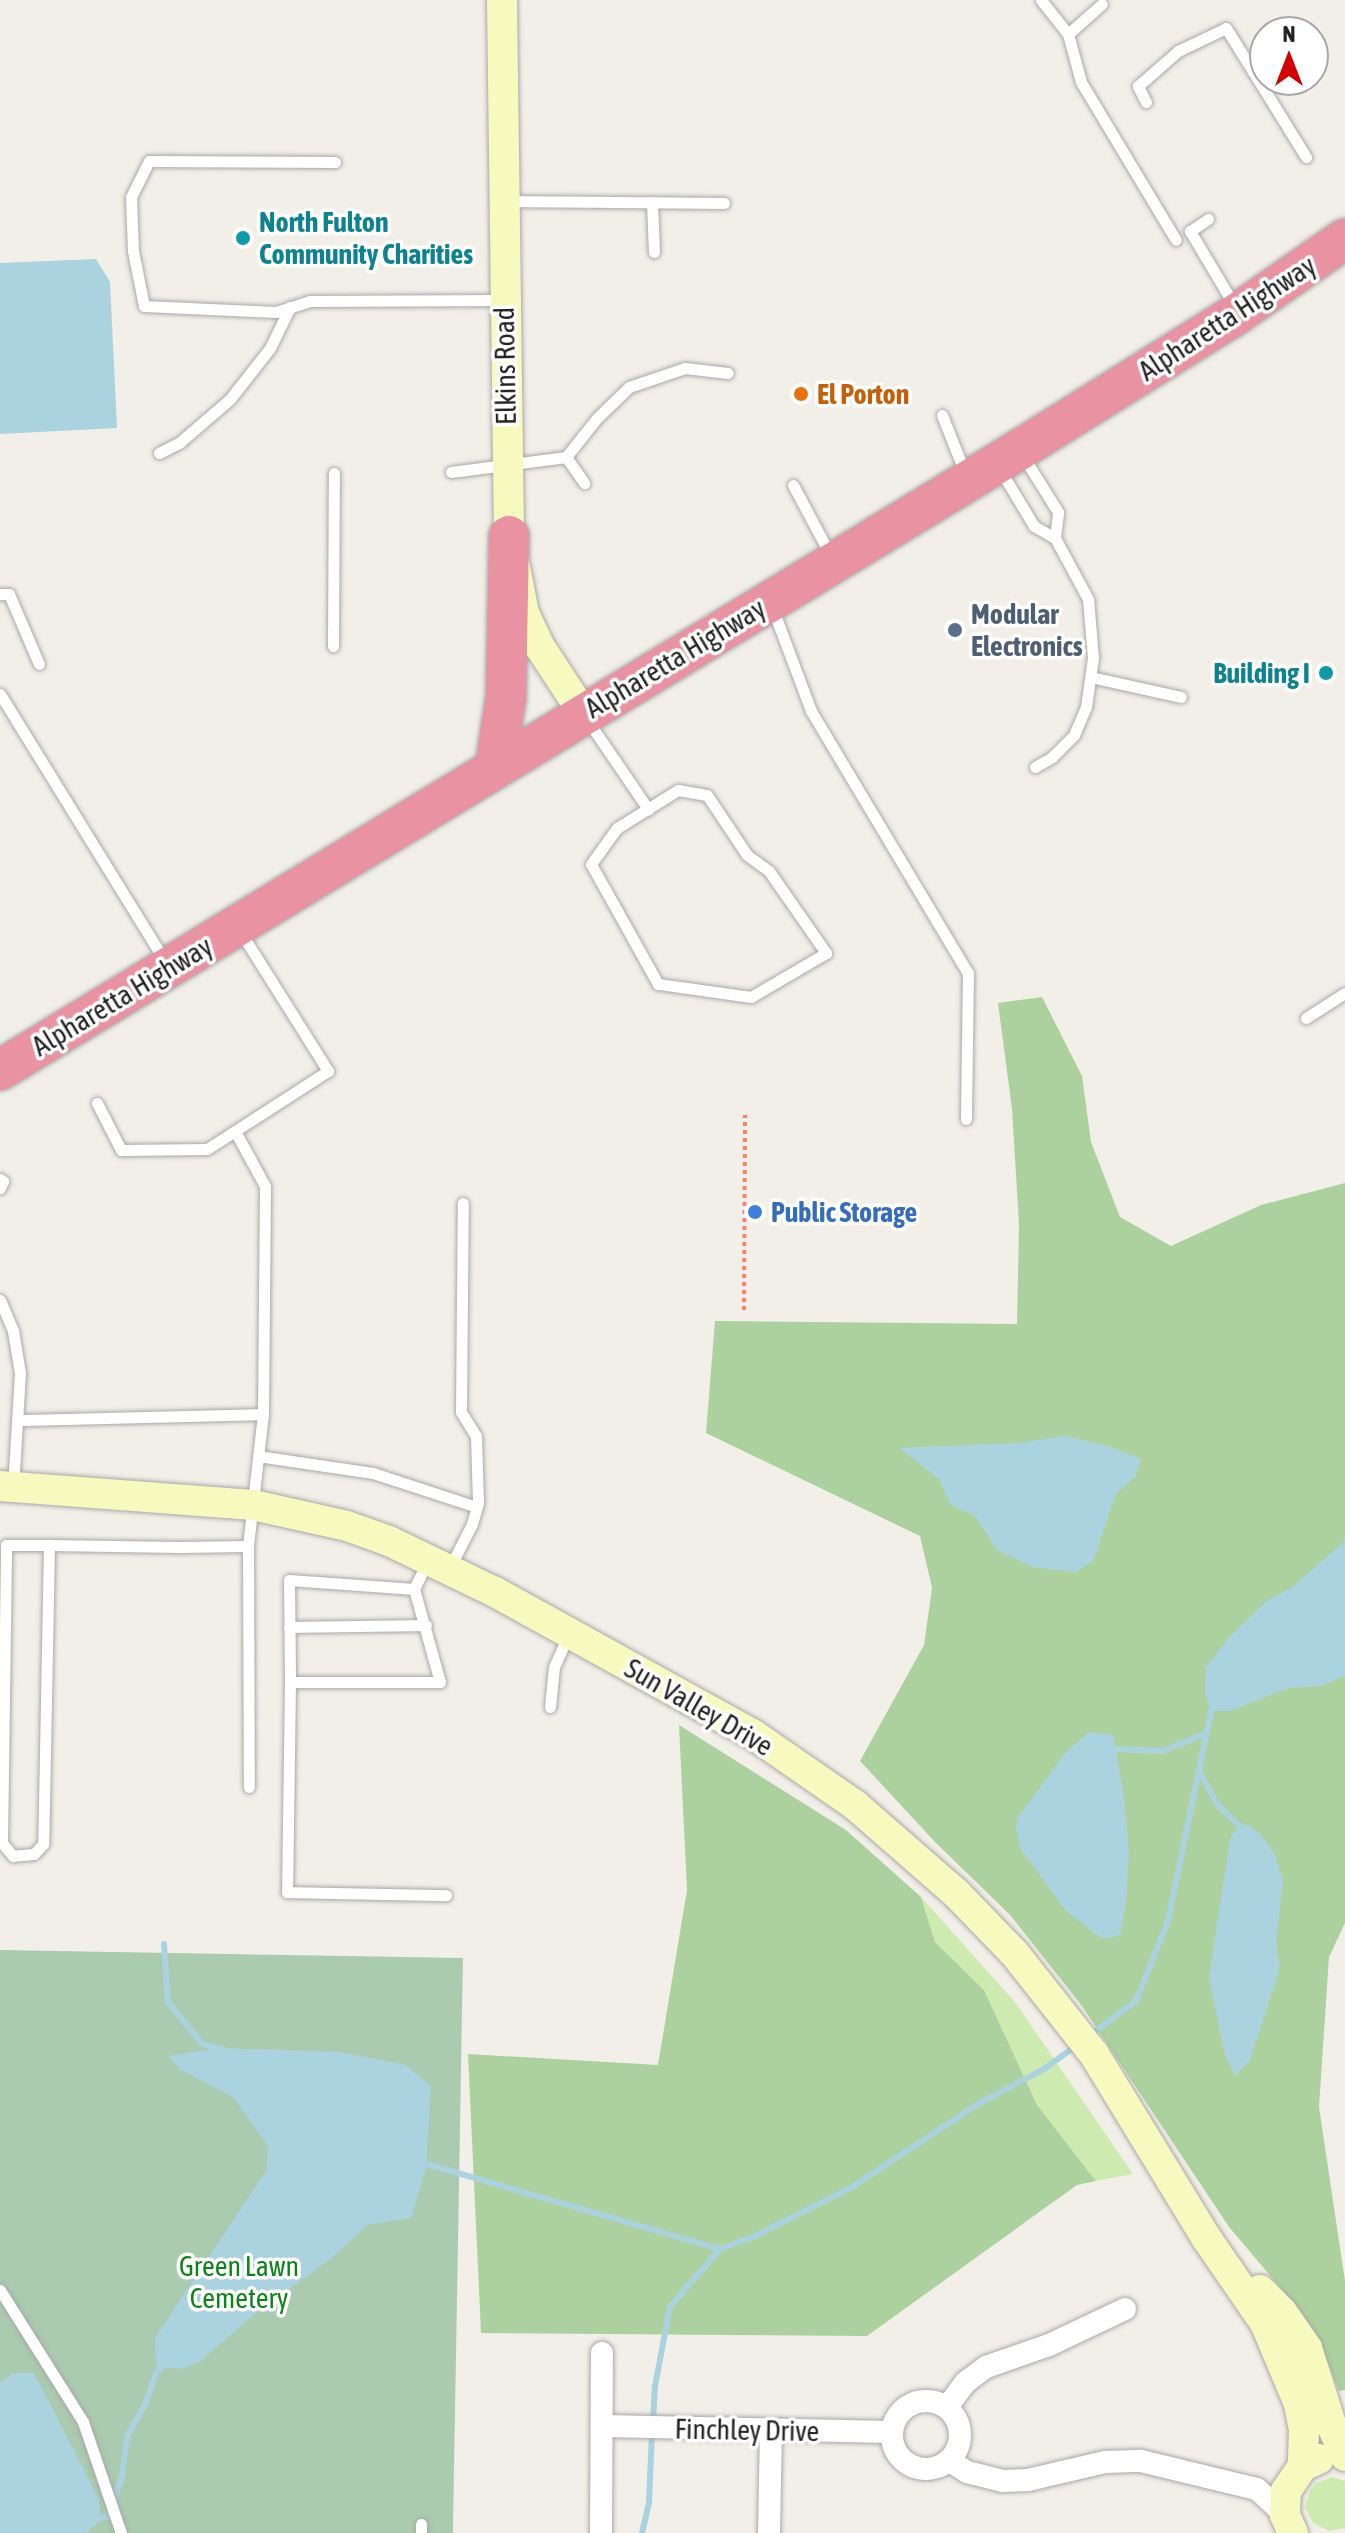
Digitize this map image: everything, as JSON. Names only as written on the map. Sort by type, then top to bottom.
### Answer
[{"type":"highway","name":"Alpharetta Highway","points":[[0,1070],[995,465],[1336,252]]},
{"type":"highway","points":[[495,768],[506,697],[509,536]]},
{"type":"street","name":"Elkins Road","points":[[502,0],[509,536],[524,613],[540,647],[583,713]]},
{"type":"street","name":"Sun Valley Drive","points":[[6,1487],[253,1505],[347,1526],[438,1564],[569,1633],[754,1735],[855,1805],[956,1893],[1015,1954],[1072,2023],[1207,2239],[1265,2323],[1285,2364],[1303,2423],[1297,2473],[1286,2491],[1289,2524]]},
{"type":"street","name":"Sun Valley Drive","points":[[1207,2239],[1282,2312],[1307,2348],[1345,2458],[1320,2459],[1297,2473]]},
{"type":"street","points":[[947,2407],[966,2382],[986,2367],[1049,2345],[1125,2309]]},
{"type":"street","points":[[601,2533],[602,2353]]},
{"type":"street","points":[[917,2402],[937,2402],[947,2407],[958,2421],[961,2438],[950,2461],[931,2470],[911,2466],[896,2452],[892,2432],[900,2413],[917,2402]]},
{"type":"street","name":"Finchley Drive","points":[[602,2426],[892,2432]]},
{"type":"street","points":[[769,2533],[771,2431]]},
{"type":"street","points":[[950,2461],[978,2476],[1002,2481],[1028,2480],[1105,2462],[1141,2461],[1257,2489],[1289,2524]]},
{"type":"street","points":[[1257,2489],[1297,2473]]},
{"type":"lane","points":[[1041,0],[1068,34],[1081,82],[1176,240]]},
{"type":"lane","points":[[1068,34],[1102,4]]},
{"type":"lane","points":[[1146,102],[1138,86],[1178,51],[1226,28],[1306,157]]},
{"type":"lane","points":[[335,162],[149,161],[131,197],[133,251],[144,306],[276,312],[309,301],[504,300]]},
{"type":"lane","points":[[503,201],[724,203]]},
{"type":"lane","points":[[652,202],[654,252]]},
{"type":"lane","points":[[1208,219],[1190,231],[1238,313]]},
{"type":"lane","points":[[159,453],[179,443],[230,399],[270,348],[290,307]]},
{"type":"lane","points":[[451,472],[508,467],[566,457],[597,418],[629,387],[685,368],[728,373]]},
{"type":"lane","points":[[942,415],[995,465],[1058,512],[1055,538]]},
{"type":"lane","points":[[566,457],[584,483]]},
{"type":"lane","points":[[995,465],[1034,526],[1055,538],[1088,599],[1092,627],[1091,677],[1086,707],[1074,735],[1052,757],[1035,767]]},
{"type":"lane","points":[[333,646],[334,473]]},
{"type":"lane","points":[[793,485],[834,562]]},
{"type":"lane","points":[[0,594],[9,594],[39,664]]},
{"type":"lane","points":[[770,601],[811,711],[968,973],[966,1119]]},
{"type":"lane","points":[[1091,677],[1181,697]]},
{"type":"lane","points":[[0,694],[169,967]]},
{"type":"lane","points":[[583,713],[648,809]]},
{"type":"lane","points":[[678,790],[707,795],[747,855],[769,871],[826,953],[751,997],[658,984],[591,864],[617,828],[648,809],[678,790]]},
{"type":"lane","points":[[97,1103],[121,1150],[207,1149],[328,1071],[236,926]]},
{"type":"lane","points":[[1306,1018],[1345,993]]},
{"type":"lane","points":[[235,1131],[265,1186],[263,1414],[248,1546],[249,1787]]},
{"type":"lane","points":[[0,1179],[3,1181],[0,1188]]},
{"type":"lane","points":[[414,1589],[438,1564],[477,1507],[476,1436],[461,1412],[463,1203]]},
{"type":"lane","points":[[1,1303],[13,1331],[20,1373],[19,1420],[6,1487]]},
{"type":"lane","points":[[19,1420],[263,1414]]},
{"type":"lane","points":[[258,1456],[373,1473],[477,1507]]},
{"type":"lane","points":[[49,1545],[43,1844],[34,1854],[13,1856],[2,1843],[6,1545],[49,1545],[248,1546]]},
{"type":"lane","points":[[414,1589],[289,1580],[287,1892],[446,1895]]},
{"type":"lane","points":[[290,1682],[440,1682],[414,1589]]},
{"type":"lane","points":[[289,1627],[426,1625]]},
{"type":"lane","points":[[550,1707],[554,1667],[569,1633]]},
{"type":"lane","points":[[0,2290],[83,2422],[121,2533]]},
{"type":"path","points":[[744,1310],[745,1115]]},
{"type":"green space","points":[[1042,997],[1082,1076],[1091,1142],[1120,1217],[1171,1246],[1261,1205],[1345,1183],[1345,1923],[1329,1957],[1319,2107],[1345,2281],[1345,2390],[1339,2391],[1318,2338],[1302,2313],[1229,2227],[1082,2006],[1010,1915],[935,1842],[860,1761],[924,1645],[932,1588],[920,1536],[706,1433],[715,1321],[1017,1324],[1019,1224],[1012,1109],[998,1003]]},
{"type":"green space","points":[[679,1725],[846,1830],[921,1897],[935,1942],[984,1990],[1037,2105],[1096,2181],[1077,2185],[867,2336],[481,2333],[468,2054],[658,2065],[687,1890]]},
{"type":"green space","points":[[921,1897],[1015,2002],[1133,2174],[1096,2181],[1037,2105],[984,1990],[935,1942]]},
{"type":"green space","name":"Green Lawn Cemetery","points":[[0,1950],[463,1958],[453,2533],[0,2533]]},
{"type":"green space","points":[[1333,2477],[1345,2481],[1345,2528],[1329,2531],[1313,2523],[1305,2507],[1310,2490],[1316,2483]]},
{"type":"water","points":[[96,259],[110,282],[117,428],[0,434],[0,263]]},
{"type":"water","points":[[1064,1436],[1108,1446],[1141,1459],[1135,1477],[1116,1494],[1093,1561],[1075,1572],[1032,1567],[997,1550],[975,1516],[951,1505],[938,1478],[899,1448],[1019,1443]]},
{"type":"water","points":[[1345,1541],[1345,1676],[1321,1686],[1289,1688],[1230,1711],[1211,1711],[1205,1693],[1206,1667],[1231,1635],[1268,1600],[1291,1588]]},
{"type":"water","points":[[1089,1732],[1113,1735],[1124,1797],[1129,1854],[1126,1904],[1120,1935],[1110,1938],[1101,1938],[1065,1910],[1020,1848],[1016,1828],[1018,1817],[1066,1752]]},
{"type":"water","points":[[1239,1825],[1249,1825],[1261,1835],[1274,1853],[1283,1880],[1276,1944],[1280,1968],[1250,2060],[1235,2076],[1225,2055],[1209,1978],[1230,1839]]},
{"type":"water","points":[[221,2048],[340,2052],[406,2065],[431,2087],[426,2168],[411,2218],[367,2225],[333,2257],[251,2317],[201,2361],[181,2369],[156,2366],[155,2338],[266,2171],[268,2146],[233,2097],[179,2069],[168,2056]]},
{"type":"water","points":[[13,2373],[34,2373],[99,2499],[100,2520],[87,2533],[0,2533],[0,2383]]},
{"type":"waterway","points":[[1089,2036],[1136,2001],[1168,1921],[1211,1711]]},
{"type":"waterway","points":[[1115,1749],[1163,1751],[1205,1734]]},
{"type":"waterway","points":[[1199,1771],[1218,1805],[1239,1825]]},
{"type":"waterway","points":[[164,1944],[168,2002],[202,2044],[224,2050]]},
{"type":"waterway","points":[[653,2422],[655,2386],[670,2307],[720,2249],[751,2238],[854,2186],[978,2104],[1044,2069],[1077,2045]]},
{"type":"waterway","points":[[420,2162],[720,2249]]},
{"type":"waterway","points":[[92,2519],[108,2517],[122,2476],[127,2436],[145,2405],[156,2373],[167,2362]]},
{"type":"waterway","points":[[642,2533],[649,2502],[652,2433]]},
{"type":"place","name":"North Fulton Community Charities","points":[[243,238]]},
{"type":"place","name":"El Porton","points":[[801,394]]},
{"type":"place","name":"Modular Electronics","points":[[955,630]]},
{"type":"place","name":"Building I","points":[[1326,673]]},
{"type":"place","name":"Public Storage","points":[[755,1212]]}]
